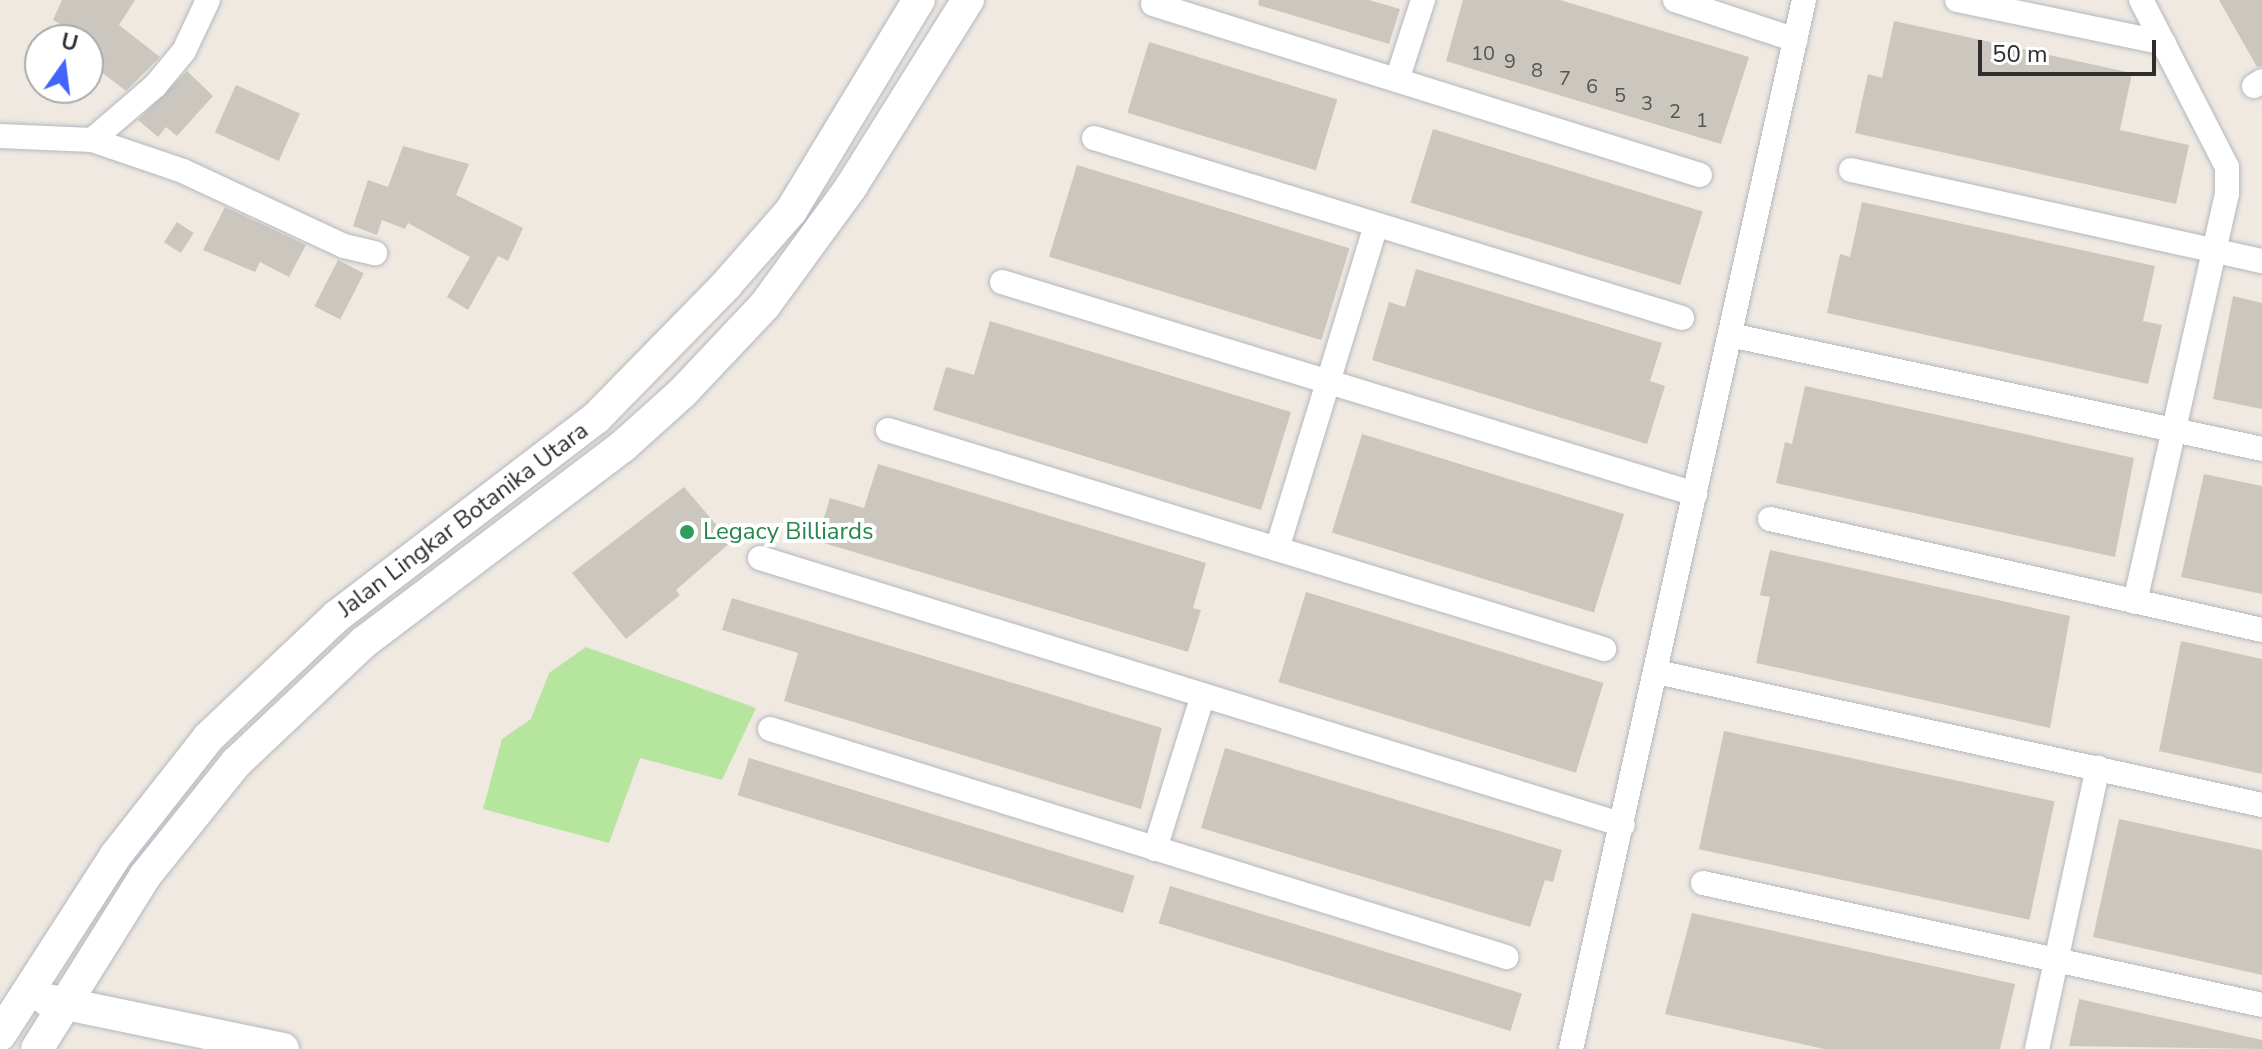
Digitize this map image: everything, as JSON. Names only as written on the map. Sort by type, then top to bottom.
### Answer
[{"type":"street","points":[[92,140],[155,86],[184,51],[208,0]]},
{"type":"street","name":"Jalan Lingkar Botanika Utara","points":[[0,1035],[11,991],[208,738],[337,616],[596,418],[791,211],[919,0]]},
{"type":"street","name":"Jalan Lingkar Botanika Utara","points":[[37,1049],[145,876],[236,763],[364,642],[549,506],[683,392],[765,305],[898,114],[968,0]]},
{"type":"street","points":[[1397,80],[1423,0]]},
{"type":"street","points":[[1675,0],[1796,40]]},
{"type":"street","points":[[1571,1049],[1804,0]]},
{"type":"street","points":[[1957,0],[2164,43]]},
{"type":"street","points":[[2135,602],[2214,250],[2227,167],[2141,0]]},
{"type":"street","points":[[1153,4],[1700,175]]},
{"type":"street","points":[[864,94],[898,114]]},
{"type":"street","points":[[0,136],[92,140],[183,171],[344,246],[375,253]]},
{"type":"street","points":[[1094,138],[1682,318]]},
{"type":"street","points":[[1851,170],[2262,261]]},
{"type":"street","points":[[1277,549],[1376,225]]},
{"type":"street","points":[[1002,282],[1695,494]]},
{"type":"street","points":[[1730,335],[2262,449]]},
{"type":"street","points":[[888,430],[1604,649]]},
{"type":"street","points":[[1770,519],[2262,630]]},
{"type":"street","points":[[760,558],[1623,825]]},
{"type":"street","points":[[1657,672],[2262,805]]},
{"type":"street","points":[[1155,849],[1203,695]]},
{"type":"street","points":[[770,729],[1506,957]]},
{"type":"street","points":[[2037,1049],[2098,768]]},
{"type":"street","points":[[1703,883],[2262,1005]]},
{"type":"street","points":[[11,991],[283,1049]]},
{"type":"green space","points":[[586,647],[756,708],[722,780],[640,758],[609,843],[483,809],[502,739],[531,719],[549,673]]},
{"type":"building","points":[[62,0],[135,0],[119,25],[160,57],[126,91],[104,74],[104,24],[60,24],[53,20]]},
{"type":"building","points":[[1259,0],[1369,0],[1400,9],[1389,44],[1258,5]]},
{"type":"building","points":[[1463,0],[1560,0],[1749,57],[1721,144],[1446,61]]},
{"type":"building","points":[[2219,0],[2262,0],[2262,66],[2257,67]]},
{"type":"building","points":[[1894,21],[2132,73],[2120,130],[2189,145],[2176,204],[1855,133],[1868,74],[1882,78]]},
{"type":"building","points":[[1149,42],[1337,100],[1316,170],[1127,113]]},
{"type":"building","points":[[187,71],[213,96],[177,136],[166,127],[158,137],[138,120]]},
{"type":"building","points":[[236,85],[300,113],[279,161],[215,133]]},
{"type":"building","points":[[1433,129],[1703,211],[1680,285],[1410,203]]},
{"type":"building","points":[[403,146],[469,164],[456,195],[523,228],[508,261],[498,256],[468,310],[447,297],[470,257],[408,223],[405,229],[382,220],[377,235],[353,226],[368,180],[388,187]]},
{"type":"building","points":[[1077,165],[1350,248],[1321,340],[1049,257]]},
{"type":"building","points":[[1862,202],[2155,266],[2143,321],[2162,325],[2148,384],[1827,313],[1840,254],[1850,257]]},
{"type":"building","points":[[225,207],[306,245],[289,277],[260,262],[255,272],[203,250]]},
{"type":"building","points":[[177,222],[194,233],[181,253],[164,242]]},
{"type":"building","points":[[338,260],[364,273],[340,319],[314,306]]},
{"type":"building","points":[[1416,269],[1662,343],[1650,381],[1665,386],[1647,444],[1372,360],[1389,302],[1405,307]]},
{"type":"building","points":[[2233,296],[2262,303],[2262,409],[2213,399]]},
{"type":"building","points":[[990,321],[1291,412],[1261,510],[933,410],[946,367],[974,375]]},
{"type":"building","points":[[1805,386],[2134,458],[2115,557],[1776,483],[1785,442],[1792,444]]},
{"type":"building","points":[[1362,434],[1624,514],[1594,613],[1332,532]]},
{"type":"building","points":[[878,464],[1206,563],[1193,608],[1201,610],[1188,652],[817,541],[830,498],[864,508]]},
{"type":"building","points":[[2204,474],[2262,486],[2262,594],[2181,577]]},
{"type":"building","points":[[684,487],[731,542],[676,590],[680,595],[626,639],[572,573]]},
{"type":"building","points":[[1770,550],[2070,616],[2050,728],[1756,663],[1770,597],[1760,595]]},
{"type":"building","points":[[1306,592],[1603,683],[1576,773],[1279,682]]},
{"type":"building","points":[[732,598],[1162,728],[1141,809],[784,701],[798,653],[722,630]]},
{"type":"building","points":[[2181,641],[2262,659],[2262,774],[2159,751]]},
{"type":"building","points":[[1724,731],[2055,801],[2029,920],[1699,849]]},
{"type":"building","points":[[1225,748],[1562,850],[1553,882],[1545,880],[1530,927],[1201,828]]},
{"type":"building","points":[[749,758],[1134,876],[1123,913],[738,795]]},
{"type":"building","points":[[2119,819],[2262,850],[2262,975],[2093,937]]},
{"type":"building","points":[[1170,886],[1522,994],[1511,1031],[1159,923]]},
{"type":"building","points":[[1692,913],[2015,984],[2000,1049],[1824,1049],[1665,1014]]},
{"type":"building","points":[[2079,999],[2262,1040],[2262,1049],[2069,1046]]},
{"type":"place","name":"Legacy Billiards","points":[[687,532]]}]
